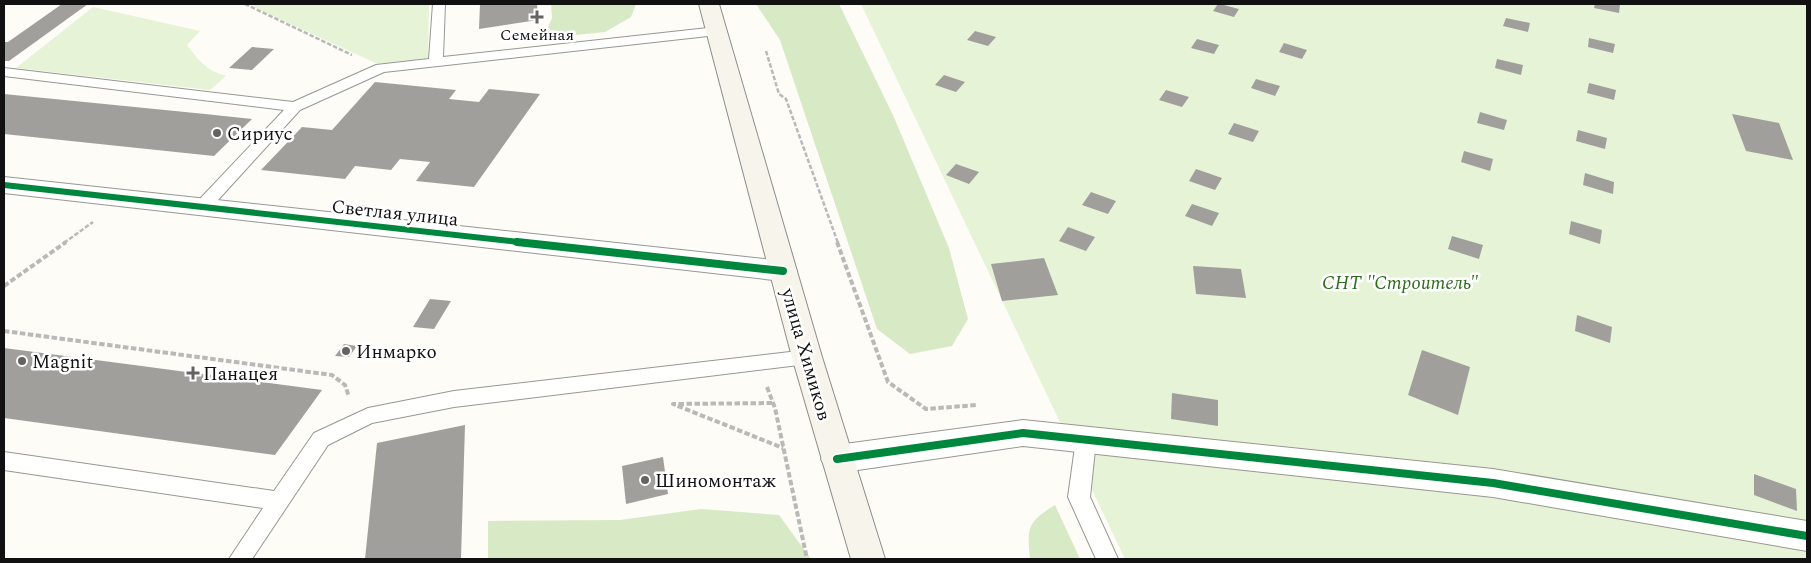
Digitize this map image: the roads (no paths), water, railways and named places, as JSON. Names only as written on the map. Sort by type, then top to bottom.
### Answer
[{"type":"main road","name":"улица Химиков","points":[[709,4],[807,357],[868,559]]},
{"type":"street","name":"Светлая улица","points":[[4,185],[783,271]]},
{"type":"street","points":[[837,459],[1023,433],[1492,483],[1807,536]]},
{"type":"lane","points":[[436,62],[439,4]]},
{"type":"lane","points":[[202,207],[295,107],[381,68],[717,31]]},
{"type":"lane","points":[[4,72],[295,107]]},
{"type":"lane","points":[[245,555],[321,439],[368,416],[454,400],[807,357]]},
{"type":"lane","points":[[1086,440],[1078,497],[1107,559]]},
{"type":"lane","points":[[4,461],[280,501]]},
{"type":"place","name":"Семейная","points":[[537,17]]},
{"type":"place","name":"Сириус","points":[[217,133]]},
{"type":"place","name":"Инмарко","points":[[346,351]]},
{"type":"place","name":"Magnit","points":[[22,361]]},
{"type":"place","name":"Панацея","points":[[193,373]]},
{"type":"place","name":"Шиномонтаж","points":[[645,480]]},
{"type":"park label","name":"СНТ \"Строитель\"","points":[[1400,282]]}]
